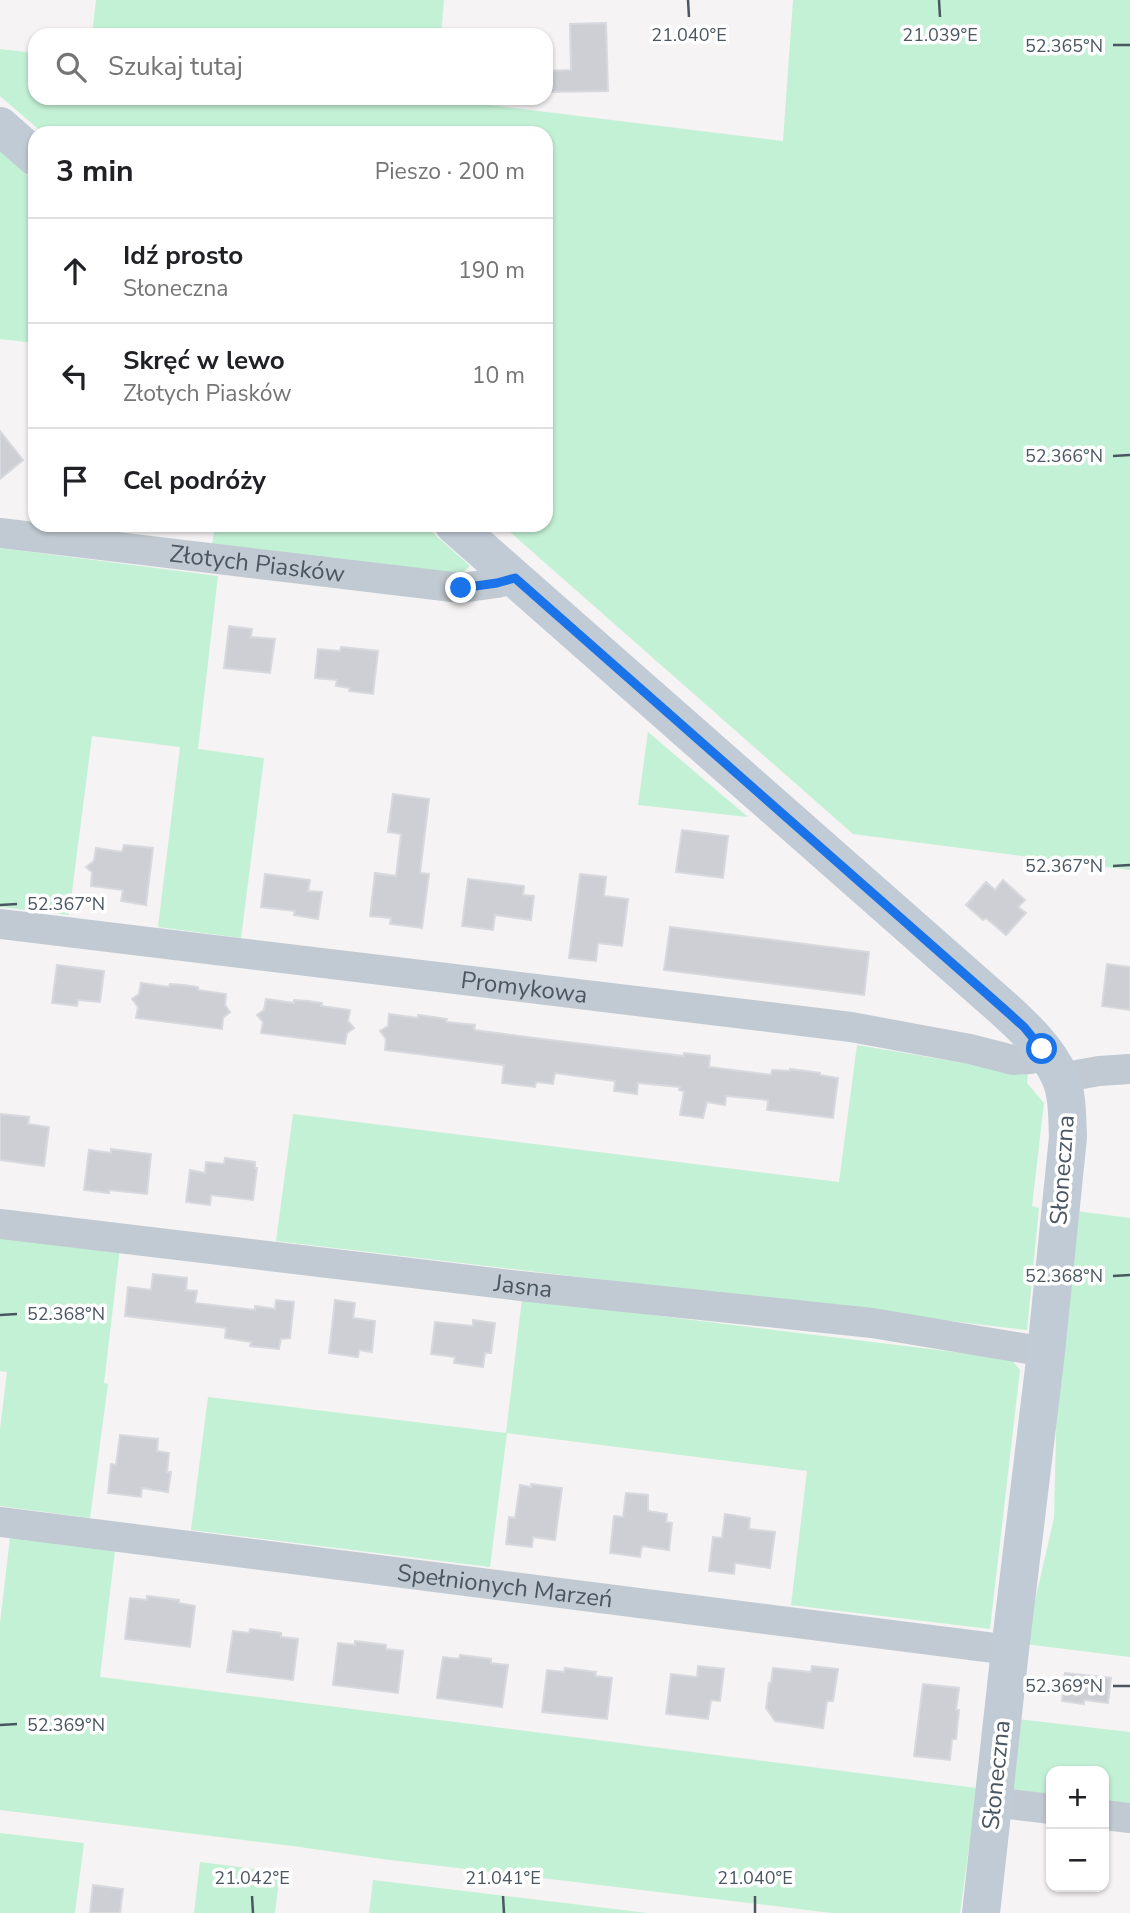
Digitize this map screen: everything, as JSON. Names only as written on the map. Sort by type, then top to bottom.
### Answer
[{"type":"street","points":[[0,126],[28,151]]},
{"type":"street","name":"Słoneczna","points":[[462,532],[1024,1027],[1054,1067],[1066,1107],[1068,1137],[981,1913]]},
{"type":"street","name":"Złotych Piasków","points":[[0,533],[461,588],[515,578]]},
{"type":"street","name":"Promykowa","points":[[0,924],[851,1027],[1054,1067],[1099,1071],[1130,1069]]},
{"type":"street","name":"Jasna","points":[[0,1224],[529,1287],[872,1324],[1046,1352]]},
{"type":"street","name":"Spełnionych Marzeń","points":[[0,1522],[1010,1650]]},
{"type":"street","points":[[993,1802],[1046,1807]]},
{"type":"street","points":[[1109,1816],[1130,1818]]},
{"type":"green space","points":[[96,0],[444,0],[442,28],[93,28]]},
{"type":"green space","points":[[793,0],[1130,0],[1130,870],[853,834],[510,532],[553,532],[553,126],[35,126],[0,96],[0,49],[28,52],[28,105],[490,105],[783,141]]},
{"type":"green space","points":[[0,151],[28,176],[28,342],[0,339]]},
{"type":"green space","points":[[214,532],[432,532],[470,566],[459,576],[212,545]]},
{"type":"green space","points":[[0,548],[218,576],[198,749],[264,758],[241,938],[158,927],[180,747],[92,736],[69,915],[0,907]]},
{"type":"green space","points":[[648,732],[748,817],[638,805]]},
{"type":"green space","points":[[857,1045],[1028,1074],[1027,1083],[1044,1103],[1032,1206],[1039,1208],[1027,1330],[276,1241],[293,1114],[839,1182]]},
{"type":"green space","points":[[1076,1211],[1130,1218],[1130,1657],[1025,1644],[1054,1518],[1058,1351]]},
{"type":"green space","points":[[0,1234],[120,1248],[104,1383],[108,1384],[90,1518],[0,1506],[0,1429],[7,1372],[0,1371]]},
{"type":"green space","points":[[522,1299],[1011,1359],[1020,1370],[990,1629],[791,1605],[807,1471],[507,1433],[490,1567],[191,1530],[208,1397],[506,1433]]},
{"type":"green space","points":[[10,1538],[115,1550],[100,1677],[977,1788],[960,1913],[832,1913],[0,1810],[0,1623]]},
{"type":"green space","points":[[1017,1719],[1130,1732],[1130,1807],[1109,1805],[1109,1766],[1046,1766],[1046,1796],[1009,1792]]},
{"type":"green space","points":[[0,1833],[84,1843],[75,1913],[0,1913]]},
{"type":"green space","points":[[200,1862],[280,1872],[275,1913],[194,1913]]},
{"type":"green space","points":[[373,1880],[648,1913],[369,1913]]},
{"type":"building","points":[[606,23],[608,91],[553,92],[553,71],[571,70],[570,24]]},
{"type":"building","points":[[0,431],[23,460],[0,479]]},
{"type":"building","points":[[229,626],[252,629],[251,637],[275,639],[270,673],[224,668]]},
{"type":"building","points":[[341,647],[378,651],[373,694],[349,691],[350,688],[336,686],[337,680],[315,678],[318,649],[340,651]]},
{"type":"building","points":[[393,794],[429,799],[420,873],[429,874],[422,928],[390,924],[391,918],[370,916],[375,873],[396,876],[401,834],[388,832]]},
{"type":"building","points":[[682,830],[728,836],[723,878],[676,872]]},
{"type":"building","points":[[124,845],[153,848],[146,905],[121,901],[123,890],[91,886],[92,872],[86,867],[94,861],[96,848],[122,852]]},
{"type":"building","points":[[265,874],[310,880],[308,891],[322,892],[318,919],[294,915],[295,911],[261,907]]},
{"type":"building","points":[[580,874],[606,877],[604,896],[628,899],[622,946],[598,943],[596,961],[569,958]]},
{"type":"building","points":[[468,879],[524,886],[523,895],[534,896],[531,920],[495,915],[493,930],[462,926]]},
{"type":"building","points":[[1003,880],[1025,900],[1018,907],[1026,913],[1006,935],[966,905],[986,882],[995,890]]},
{"type":"building","points":[[670,927],[869,952],[864,995],[664,970]]},
{"type":"building","points":[[1107,964],[1130,967],[1130,1010],[1102,1006]]},
{"type":"building","points":[[57,965],[104,971],[100,1002],[78,1000],[77,1006],[52,1003]]},
{"type":"building","points":[[141,983],[169,987],[170,984],[184,985],[226,994],[225,1005],[230,1012],[223,1018],[222,1029],[136,1018],[138,1007],[132,999],[139,994]]},
{"type":"building","points":[[266,999],[294,1003],[294,1000],[308,1001],[322,1003],[321,1006],[350,1010],[348,1021],[354,1028],[347,1033],[345,1044],[261,1033],[263,1022],[257,1015],[264,1010]]},
{"type":"building","points":[[389,1014],[447,1019],[446,1022],[475,1025],[474,1030],[542,1039],[684,1056],[684,1053],[710,1056],[709,1067],[771,1075],[772,1070],[790,1069],[820,1073],[838,1078],[833,1118],[767,1110],[768,1100],[726,1096],[725,1105],[707,1102],[703,1118],[680,1115],[684,1091],[679,1090],[680,1087],[638,1083],[637,1094],[614,1091],[615,1081],[555,1073],[553,1084],[536,1082],[535,1087],[502,1083],[504,1065],[385,1050],[386,1039],[380,1031],[388,1026]]},
{"type":"building","points":[[0,1114],[29,1117],[28,1124],[49,1127],[44,1166],[0,1160]]},
{"type":"building","points":[[111,1149],[151,1154],[147,1194],[84,1190],[89,1150],[111,1153]]},
{"type":"building","points":[[225,1158],[255,1162],[257,1168],[253,1200],[211,1195],[210,1205],[186,1202],[190,1170],[205,1173],[206,1162],[224,1164]]},
{"type":"building","points":[[153,1274],[187,1278],[186,1290],[197,1291],[195,1303],[255,1310],[255,1306],[275,1309],[276,1300],[294,1302],[290,1338],[281,1339],[279,1349],[250,1346],[251,1342],[225,1338],[226,1328],[125,1316],[128,1287],[151,1290]]},
{"type":"building","points":[[335,1300],[355,1303],[353,1318],[375,1321],[372,1352],[359,1350],[358,1357],[329,1353]]},
{"type":"building","points":[[473,1320],[495,1323],[491,1353],[485,1353],[483,1367],[454,1363],[455,1357],[431,1354],[435,1322],[473,1326]]},
{"type":"building","points":[[120,1435],[158,1439],[157,1451],[169,1453],[167,1472],[171,1472],[168,1492],[142,1488],[141,1497],[108,1493],[111,1464],[116,1465]]},
{"type":"building","points":[[531,1484],[562,1488],[555,1540],[533,1537],[532,1547],[506,1544],[509,1517],[515,1518],[520,1485],[531,1487]]},
{"type":"building","points":[[626,1493],[648,1495],[648,1511],[667,1514],[666,1522],[672,1523],[669,1550],[642,1546],[640,1557],[610,1553],[614,1516],[623,1517]]},
{"type":"building","points":[[725,1514],[750,1518],[749,1529],[775,1532],[770,1568],[735,1563],[734,1574],[709,1571],[713,1537],[722,1538]]},
{"type":"building","points":[[147,1596],[179,1600],[179,1603],[195,1606],[190,1647],[125,1639],[130,1598],[147,1600]]},
{"type":"building","points":[[250,1629],[281,1633],[281,1637],[298,1639],[293,1680],[227,1672],[233,1631],[249,1633]]},
{"type":"building","points":[[355,1641],[386,1645],[386,1649],[403,1651],[398,1693],[333,1685],[338,1643],[355,1645]]},
{"type":"building","points":[[460,1655],[491,1659],[491,1663],[508,1665],[502,1707],[437,1698],[443,1657],[459,1659]]},
{"type":"building","points":[[698,1666],[724,1669],[720,1701],[711,1700],[708,1719],[666,1714],[671,1674],[697,1677]]},
{"type":"building","points":[[812,1666],[838,1669],[833,1701],[827,1701],[823,1728],[775,1721],[766,1708],[773,1668],[811,1672]]},
{"type":"building","points":[[565,1668],[596,1672],[595,1676],[612,1678],[607,1719],[542,1712],[547,1670],[564,1672]]},
{"type":"building","points":[[1065,1673],[1111,1678],[1108,1703],[1062,1701]]},
{"type":"building","points":[[923,1684],[959,1688],[956,1739],[952,1739],[950,1760],[914,1756]]},
{"type":"building","points":[[93,1885],[123,1889],[120,1913],[90,1913]]},
{"type":"route","points":[[461,588],[515,578],[1004,1009],[1024,1027],[1042,1049]]}]
